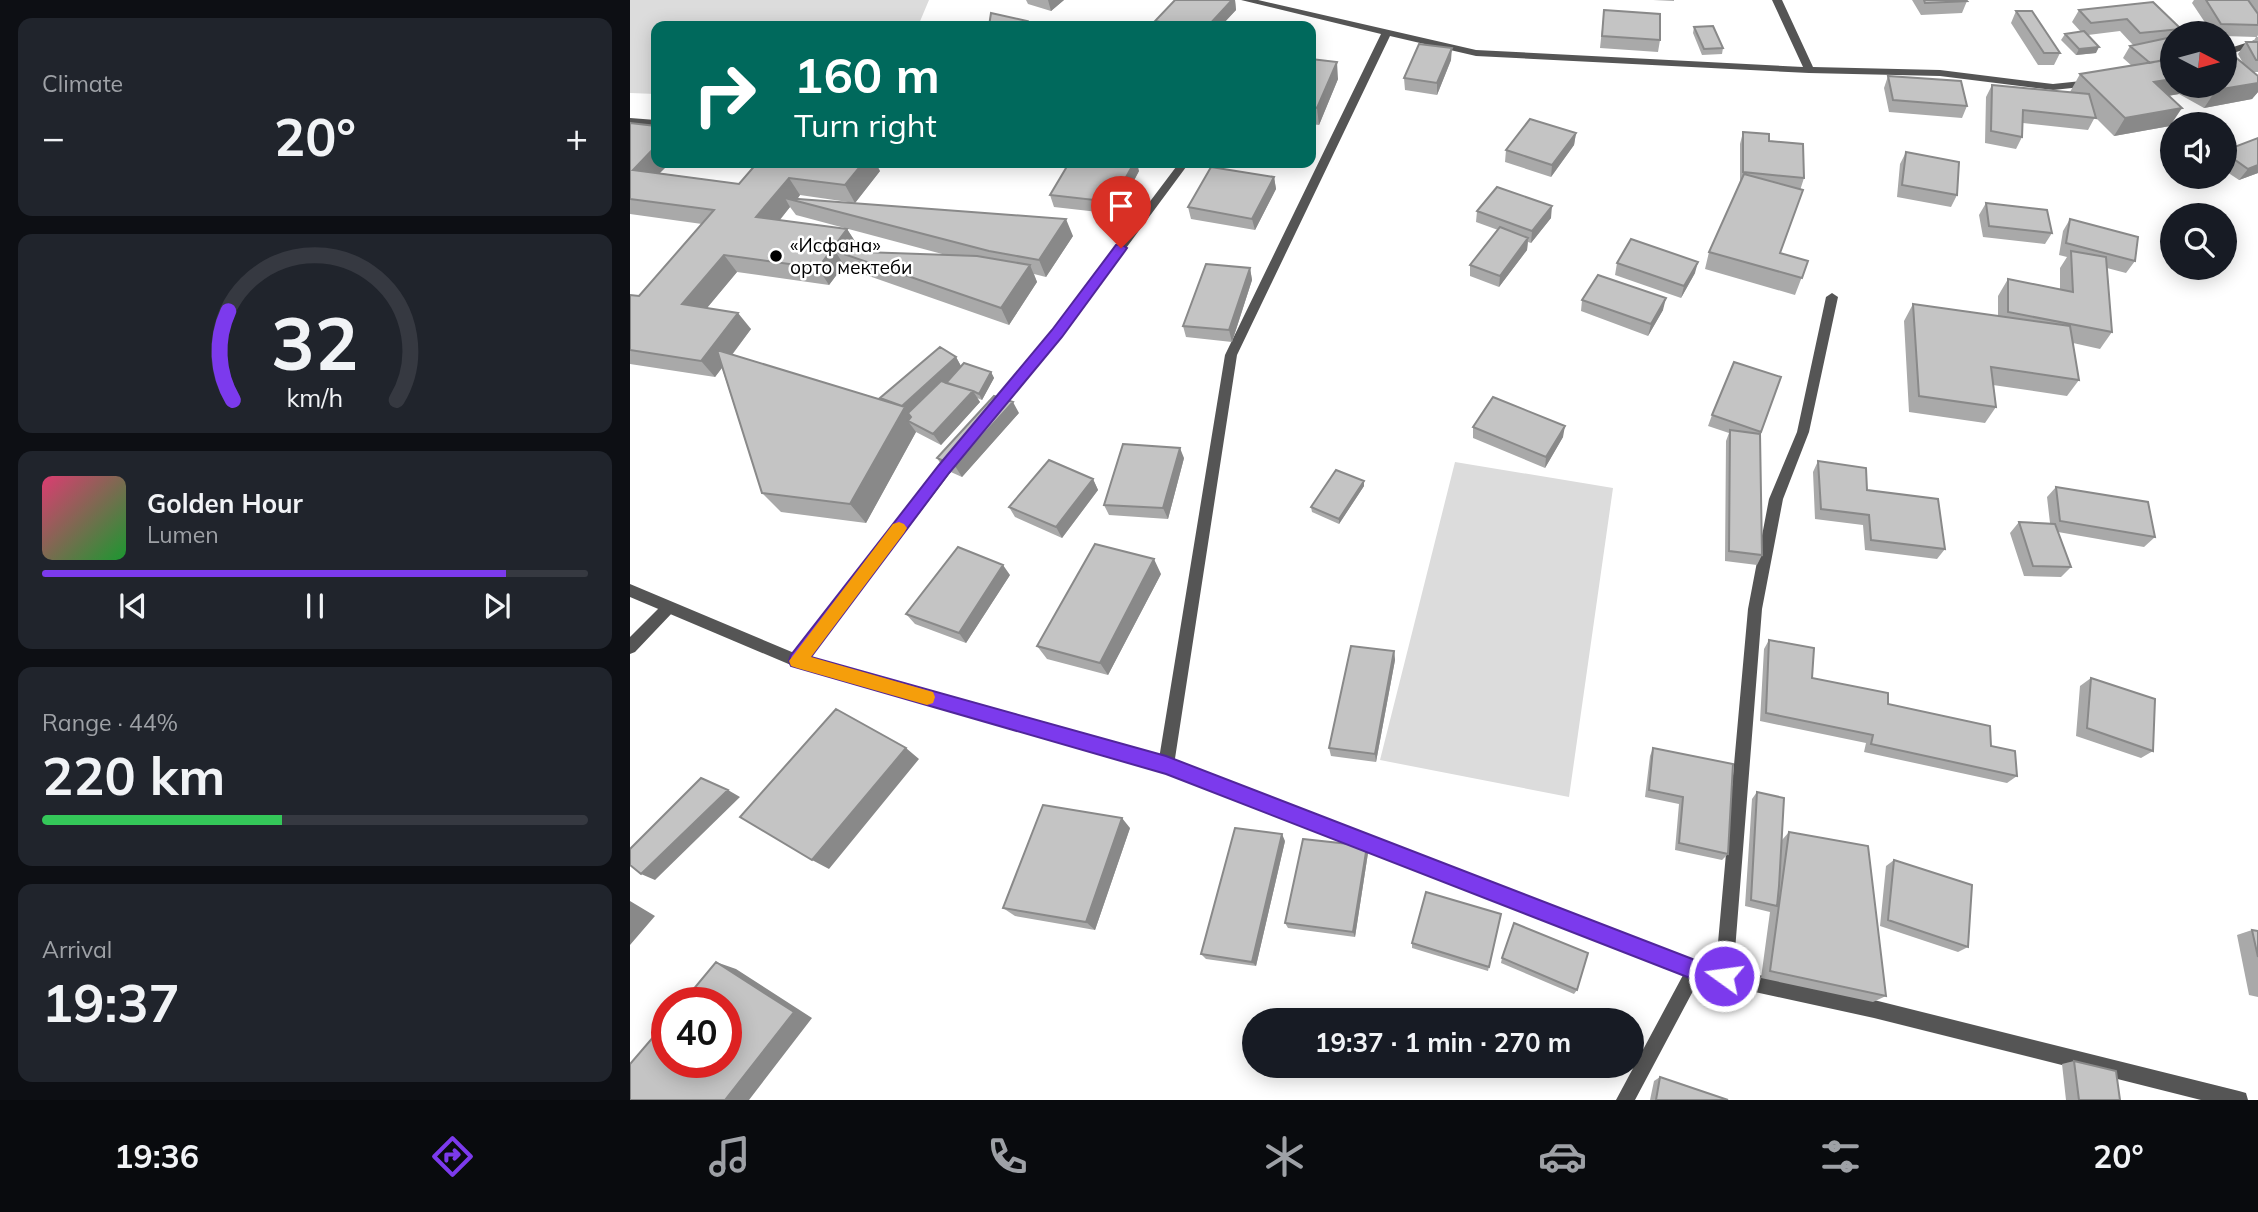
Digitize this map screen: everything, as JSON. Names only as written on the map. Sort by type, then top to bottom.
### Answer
[{"type":"street","points":[[1246,0],[1476,53],[1809,70],[1940,73],[2053,87],[2106,81]]},
{"type":"street","points":[[1777,0],[1809,70]]},
{"type":"street","points":[[1166,765],[1231,355],[1387,32]]},
{"type":"street","points":[[2237,49],[2258,43]]},
{"type":"street","points":[[630,121],[651,123]]},
{"type":"street","points":[[988,417],[1057,333],[1180,168]]},
{"type":"street","points":[[1724,976],[1755,609],[1776,499],[1803,432],[1832,297]]},
{"type":"street","points":[[797,661],[962,448]]},
{"type":"street","points":[[630,590],[797,661],[1166,765],[1695,970],[1862,1007],[2239,1100]]},
{"type":"street","points":[[630,647],[668,608]]},
{"type":"street","points":[[1625,1100],[1695,970]]},
{"type":"shaded area","points":[[630,0],[929,0],[920,21],[651,21],[651,94],[630,93]]},
{"type":"shaded area","points":[[1455,462],[1613,488],[1569,797],[1380,760]]},
{"type":"building","points":[[1175,0],[1232,0],[1213,21],[1155,21]]},
{"type":"building","points":[[1924,0],[1966,0],[1967,1],[1925,3]]},
{"type":"building","points":[[2206,0],[2248,0],[2258,14],[2258,25],[2219,21]]},
{"type":"building","points":[[2153,2],[2173,21],[2160,21],[2160,31],[2140,33],[2127,19],[2091,23],[2079,10]]},
{"type":"building","points":[[1604,10],[1660,14],[1660,40],[1602,36]]},
{"type":"building","points":[[2016,11],[2032,11],[2060,53],[2044,53]]},
{"type":"building","points":[[991,13],[1027,21],[990,21]]},
{"type":"building","points":[[1713,26],[1723,48],[1704,49],[1694,27]]},
{"type":"building","points":[[2084,31],[2099,47],[2079,49],[2065,34]]},
{"type":"building","points":[[2160,40],[2160,61],[2150,63],[2130,46]]},
{"type":"building","points":[[2246,42],[2258,42],[2258,60],[2256,60]]},
{"type":"building","points":[[1419,44],[1452,48],[1437,83],[1404,78]]},
{"type":"building","points":[[2237,58],[2258,76],[2258,83],[2237,86]]},
{"type":"building","points":[[1316,60],[1337,62],[1317,108]]},
{"type":"building","points":[[2160,61],[2160,81],[2154,82],[2160,88],[2160,98],[2171,98],[2182,108],[2125,118],[2080,74]]},
{"type":"building","points":[[1888,76],[1961,81],[1967,106],[1893,100]]},
{"type":"building","points":[[1992,85],[2089,94],[2096,118],[2023,110],[2022,137],[1991,131]]},
{"type":"building","points":[[1530,119],[1576,133],[1552,165],[1506,150]]},
{"type":"building","points":[[630,123],[651,125],[651,151],[633,170],[739,184],[753,168],[859,168],[845,185],[789,178],[756,217],[847,229],[818,268],[724,255],[682,304],[738,313],[701,361],[630,350],[630,295],[639,296],[714,210],[630,199]]},
{"type":"building","points":[[1743,132],[1769,134],[1769,141],[1803,144],[1804,178],[1743,172]]},
{"type":"building","points":[[2258,138],[2258,165],[2248,169],[2237,161],[2237,146]]},
{"type":"building","points":[[1906,152],[1959,162],[1957,195],[1902,185]]},
{"type":"building","points":[[1066,168],[1131,168],[1112,202],[1050,195]]},
{"type":"building","points":[[1210,168],[1274,177],[1252,219],[1188,207]]},
{"type":"building","points":[[1744,174],[1803,190],[1780,253],[1808,261],[1802,278],[1709,252]]},
{"type":"building","points":[[1497,187],[1552,206],[1532,231],[1477,211]]},
{"type":"building","points":[[785,198],[1066,219],[1039,260],[989,251]]},
{"type":"building","points":[[1986,203],[2047,210],[2052,233],[1989,226]]},
{"type":"building","points":[[2070,219],[2138,237],[2135,261],[2066,243]]},
{"type":"building","points":[[1500,227],[1528,238],[1500,276],[1470,265]]},
{"type":"building","points":[[1631,239],[1698,262],[1684,286],[1617,263]]},
{"type":"building","points":[[835,251],[977,256],[1030,265],[1001,308]]},
{"type":"building","points":[[2071,251],[2106,257],[2112,332],[2008,312],[2008,279],[2073,292]]},
{"type":"building","points":[[1206,264],[1250,268],[1229,330],[1183,326]]},
{"type":"building","points":[[1598,275],[1666,298],[1651,324],[1582,300]]},
{"type":"building","points":[[1913,304],[2070,326],[2079,380],[1991,367],[1996,407],[1919,396]]},
{"type":"building","points":[[940,347],[956,357],[902,406],[880,398]]},
{"type":"building","points":[[717,350],[905,407],[850,504],[762,493]]},
{"type":"building","points":[[1734,362],[1781,377],[1761,432],[1712,415]]},
{"type":"building","points":[[964,363],[991,372],[979,394],[946,383]]},
{"type":"building","points":[[941,381],[973,391],[933,434],[908,421],[911,417],[908,413]]},
{"type":"building","points":[[994,396],[1013,402],[955,466],[937,458]]},
{"type":"building","points":[[1493,397],[1565,426],[1546,457],[1473,427]]},
{"type":"building","points":[[1730,430],[1760,434],[1762,555],[1729,551]]},
{"type":"building","points":[[1123,444],[1180,448],[1163,508],[1104,505]]},
{"type":"building","points":[[1049,460],[1093,479],[1056,527],[1009,507]]},
{"type":"building","points":[[1818,461],[1866,468],[1867,490],[1938,499],[1945,549],[1871,540],[1869,515],[1821,509]]},
{"type":"building","points":[[1336,470],[1364,481],[1339,519],[1311,507]]},
{"type":"building","points":[[2056,487],[2148,502],[2155,537],[2060,521]]},
{"type":"building","points":[[2019,522],[2055,524],[2071,567],[2033,566]]},
{"type":"building","points":[[1095,544],[1154,559],[1100,663],[1037,646]]},
{"type":"building","points":[[958,547],[1003,565],[959,633],[906,614]]},
{"type":"building","points":[[1769,640],[1814,648],[1812,678],[1888,693],[1888,704],[1990,726],[1991,746],[2015,751],[2017,776],[1871,744],[1873,735],[1766,713]]},
{"type":"building","points":[[1351,646],[1394,651],[1375,754],[1329,748]]},
{"type":"building","points":[[2091,678],[2155,699],[2153,751],[2087,728]]},
{"type":"building","points":[[836,709],[906,748],[812,860],[740,817]]},
{"type":"building","points":[[1653,748],[1733,764],[1728,854],[1679,843],[1683,797],[1649,790]]},
{"type":"building","points":[[701,778],[728,790],[641,874],[630,865],[630,849]]},
{"type":"building","points":[[1757,792],[1784,798],[1777,906],[1751,900]]},
{"type":"building","points":[[1043,805],[1122,818],[1086,922],[1003,908]]},
{"type":"building","points":[[1235,828],[1282,834],[1252,962],[1201,954]]},
{"type":"building","points":[[1789,832],[1868,846],[1886,996],[1770,971]]},
{"type":"building","points":[[1303,839],[1367,846],[1353,932],[1285,923]]},
{"type":"building","points":[[1894,860],[1972,885],[1968,947],[1888,920]]},
{"type":"building","points":[[1426,892],[1501,914],[1489,967],[1412,943]]},
{"type":"building","points":[[1514,923],[1588,953],[1577,990],[1502,958]]},
{"type":"building","points":[[2252,930],[2258,931],[2258,957]]},
{"type":"building","points":[[716,962],[794,1012],[725,1100],[630,1100],[630,1064],[651,1040],[651,1078],[742,1078],[742,987],[695,987]]},
{"type":"building","points":[[2074,1061],[2116,1071],[2120,1100],[2079,1100]]},
{"type":"building","points":[[1660,1077],[1728,1100],[1656,1100]]},
{"type":"slow traffic","points":[[899,528],[797,661],[927,697]]},
{"type":"place","name":"«Исфана» орто мектеби","points":[[776,256]]},
{"type":"route","points":[[1121,248],[1057,333],[944,469],[797,661],[1166,765],[1695,970],[1724,976]]}]
